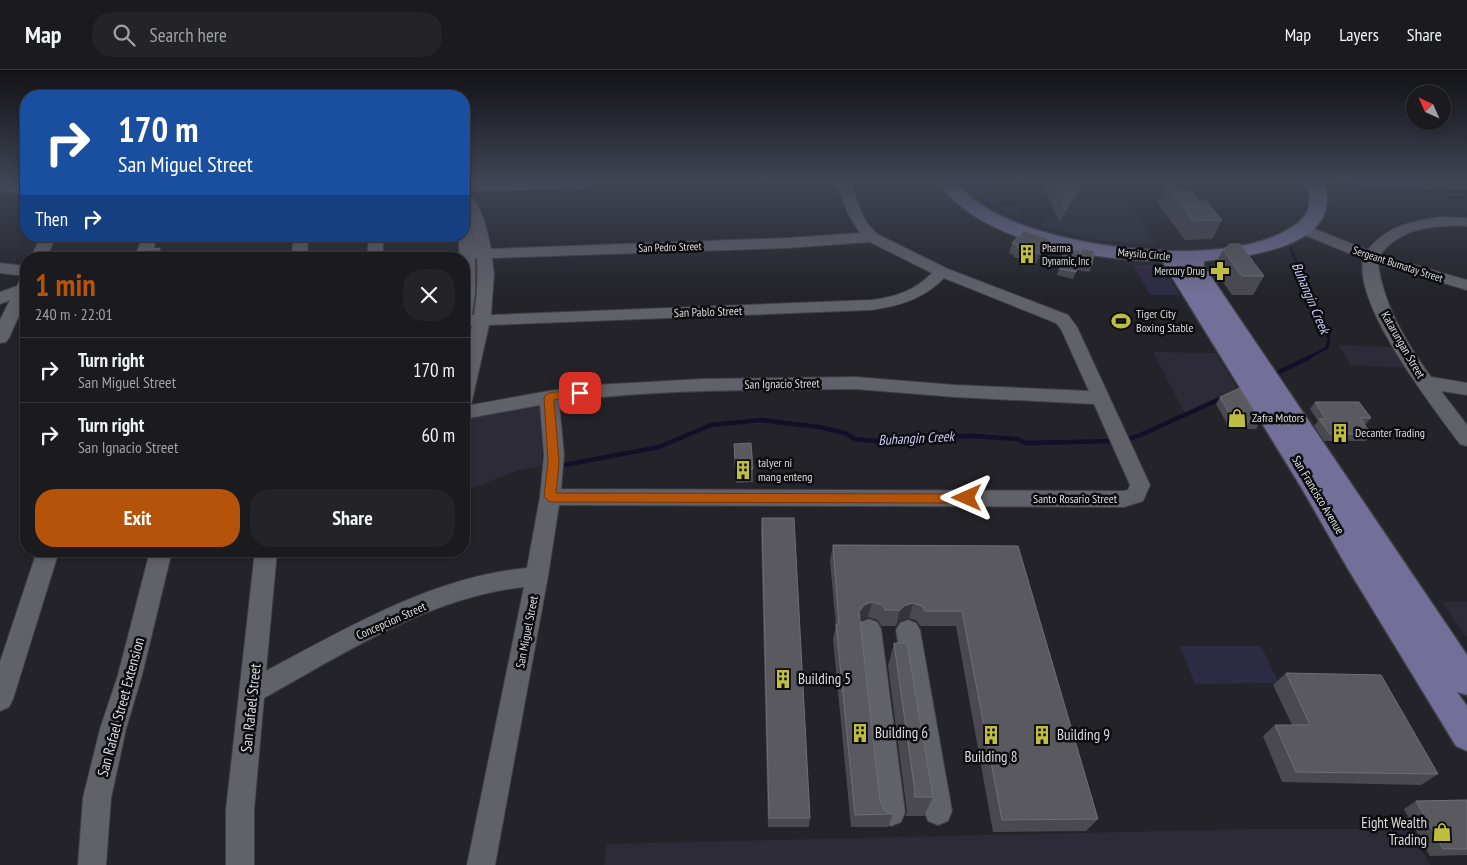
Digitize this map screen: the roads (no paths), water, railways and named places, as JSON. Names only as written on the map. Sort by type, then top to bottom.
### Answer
[{"type":"main road","name":"Maysilo Circle","points":[[998,220],[1022,231],[1094,248],[1129,254],[1182,256],[1250,249],[1274,243],[1302,229],[1309,220]]},
{"type":"main road","name":"San Francisco Avenue","points":[[1182,256],[1194,266],[1467,681]]},
{"type":"main road","name":"San Francisco Avenue","points":[[1182,256],[1358,561],[1467,734]]},
{"type":"street","points":[[470,375],[482,321],[487,275],[486,253],[476,220]]},
{"type":"street","name":"Santo Rosario Street","points":[[552,478],[1124,499],[1136,495],[1140,485],[1069,327],[1062,319],[942,272],[872,237],[857,220]]},
{"type":"street","points":[[1372,257],[1379,245],[1393,235],[1410,227],[1442,222],[1467,222]]},
{"type":"street","name":"Sergeant Bumatay Street","points":[[1302,229],[1372,257],[1467,285]]},
{"type":"street","name":"San Pedro Street","points":[[470,254],[787,243],[872,237]]},
{"type":"street","name":"Katarungan Street","points":[[1372,257],[1370,264],[1374,283],[1383,312],[1394,334],[1425,382],[1467,439]]},
{"type":"street","points":[[0,268],[20,270]]},
{"type":"street","name":"San Pablo Street","points":[[470,321],[870,305],[899,301],[920,291],[942,272]]},
{"type":"street","points":[[0,299],[20,288]]},
{"type":"street","points":[[0,338],[20,296]]},
{"type":"street","points":[[1425,382],[1467,389]]},
{"type":"street","name":"San Ignacio Street","points":[[470,412],[549,397],[646,387],[856,383],[955,391],[1102,398]]},
{"type":"street","name":"San Miguel Street","points":[[482,865],[537,576],[552,478],[549,397]]},
{"type":"street","points":[[0,699],[46,557]]},
{"type":"street","name":"San Rafael Street Extension","points":[[92,865],[97,798],[113,728],[130,675],[160,557]]},
{"type":"street","name":"San Rafael Street","points":[[240,865],[240,810],[265,557]]},
{"type":"street","name":"Concepcion Street","points":[[253,691],[407,612],[489,582],[537,576]]},
{"type":"street","points":[[869,629],[891,812]]},
{"type":"street","points":[[908,630],[938,812]]},
{"type":"waterway","name":"Buhangin Creek","points":[[1291,248],[1311,303],[1329,339],[1327,348],[1307,358]]},
{"type":"waterway","name":"Buhangin Creek","points":[[1273,375],[1310,357]]},
{"type":"waterway","name":"Buhangin Creek","points":[[1124,440],[1138,436],[1222,398]]},
{"type":"waterway","name":"Buhangin Creek","points":[[559,466],[659,447],[711,425],[761,420],[819,427],[845,433],[855,439],[887,442],[914,437],[974,436],[1017,439],[1026,443],[1116,441]]},
{"type":"place","name":"Pharma Dynamic, Inc","points":[[1027,254]]},
{"type":"place","name":"Mercury Drug","points":[[1220,271]]},
{"type":"place","name":"Tiger City Boxing Stable","points":[[1121,321]]},
{"type":"place","name":"Zafra Motors","points":[[1237,418]]},
{"type":"place","name":"Decanter Trading","points":[[1340,433]]},
{"type":"place","name":"talyer ni mang enteng","points":[[743,470]]},
{"type":"place","name":"Building 5","points":[[783,679]]},
{"type":"place","name":"Building 6","points":[[860,733]]},
{"type":"place","name":"Building 8","points":[[991,735]]},
{"type":"place","name":"Building 9","points":[[1042,735]]},
{"type":"place","name":"Eight Wealth Trading","points":[[1442,832]]}]
